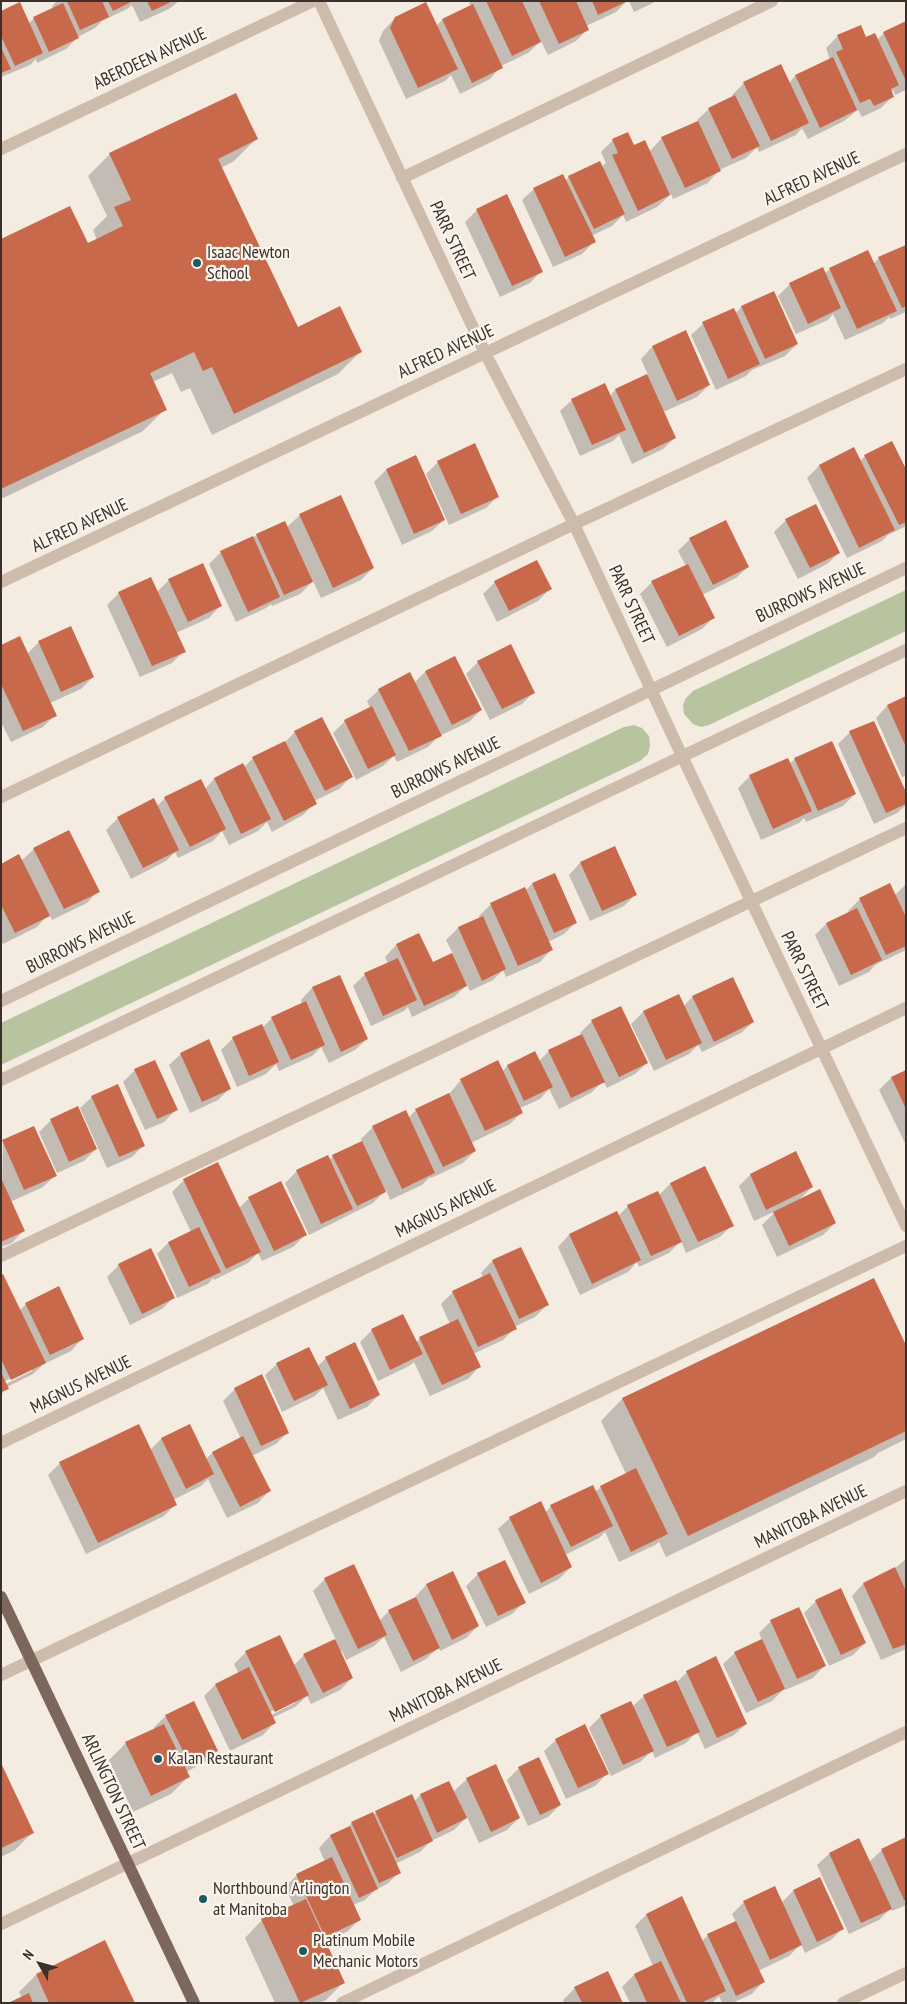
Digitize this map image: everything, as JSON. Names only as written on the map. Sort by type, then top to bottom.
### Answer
[{"type":"main road","name":"ARLINGTON STREET","points":[[1,1597],[194,2003]]},
{"type":"street","name":"ABERDEEN AVENUE","points":[[1,149],[313,1]]},
{"type":"street","name":"PARR STREET","points":[[319,1],[486,353],[574,524],[682,756],[906,1226]]},
{"type":"street","points":[[402,178],[772,1]]},
{"type":"street","name":"ALFRED AVENUE","points":[[1,582],[906,154]]},
{"type":"street","points":[[1,797],[574,524],[906,369]]},
{"type":"street","name":"BURROWS AVENUE","points":[[1,1001],[650,688],[906,568]]},
{"type":"street","points":[[1,1080],[906,650]]},
{"type":"street","points":[[1,1256],[906,828]]},
{"type":"street","name":"MAGNUS AVENUE","points":[[1,1443],[906,1008]]},
{"type":"street","points":[[1,1676],[906,1246]]},
{"type":"street","name":"MANITOBA AVENUE","points":[[1,1924],[906,1491]]},
{"type":"street","points":[[342,2003],[906,1732]]},
{"type":"street","points":[[843,2003],[906,1973]]},
{"type":"green space","points":[[906,590],[906,631],[709,725],[701,727],[693,724],[684,714],[683,705],[686,698],[693,691]]},
{"type":"green space","points":[[634,725],[642,728],[649,736],[650,746],[648,754],[640,761],[1,1065],[1,1023],[624,727]]},
{"type":"building","points":[[67,1],[102,1],[109,17],[80,30]]},
{"type":"building","points":[[108,1],[133,1],[113,11]]},
{"type":"building","points":[[147,1],[173,1],[152,11]]},
{"type":"building","points":[[486,1],[522,1],[541,42],[512,56]]},
{"type":"building","points":[[539,1],[576,1],[589,30],[559,44]]},
{"type":"building","points":[[592,1],[628,1],[598,15]]},
{"type":"building","points":[[20,2],[43,53],[15,66],[1,36],[1,11]]},
{"type":"building","points":[[426,2],[458,69],[418,88],[390,28],[395,17]]},
{"type":"building","points":[[63,3],[79,38],[49,52],[33,17]]},
{"type":"building","points":[[473,4],[503,68],[472,83],[442,19]]},
{"type":"building","points":[[906,21],[906,81],[883,32]]},
{"type":"building","points":[[861,25],[866,37],[875,33],[899,85],[891,89],[894,97],[874,106],[870,99],[860,103],[836,52],[843,49],[837,35]]},
{"type":"building","points":[[1,47],[11,69],[1,73]]},
{"type":"building","points":[[833,57],[857,110],[820,128],[795,75]]},
{"type":"building","points":[[781,64],[809,123],[771,141],[743,82]]},
{"type":"building","points":[[236,93],[258,139],[218,159],[298,327],[340,306],[362,352],[234,414],[212,367],[203,371],[194,352],[150,373],[167,410],[1,489],[1,239],[70,206],[88,243],[123,226],[114,207],[131,200],[109,153]]},
{"type":"building","points":[[735,95],[760,146],[732,159],[708,108]]},
{"type":"building","points":[[698,121],[721,171],[685,188],[661,137]]},
{"type":"building","points":[[628,132],[634,145],[645,140],[670,195],[638,211],[612,155],[618,153],[612,139]]},
{"type":"building","points":[[600,161],[625,214],[594,229],[568,176]]},
{"type":"building","points":[[563,174],[596,242],[565,257],[533,188]]},
{"type":"building","points":[[507,194],[543,272],[512,286],[476,209]]},
{"type":"building","points":[[906,245],[906,306],[902,308],[878,257]]},
{"type":"building","points":[[868,250],[897,311],[857,329],[829,268]]},
{"type":"building","points":[[823,267],[841,308],[808,324],[789,283]]},
{"type":"building","points":[[774,291],[798,344],[765,359],[741,306]]},
{"type":"building","points":[[734,308],[760,364],[728,379],[702,322]]},
{"type":"building","points":[[686,330],[710,385],[677,401],[652,346]]},
{"type":"building","points":[[647,374],[676,438],[644,453],[615,389]]},
{"type":"building","points":[[605,383],[626,430],[592,445],[571,399]]},
{"type":"building","points":[[892,441],[906,469],[906,522],[899,525],[864,455]]},
{"type":"building","points":[[475,443],[499,497],[461,514],[437,461]]},
{"type":"building","points":[[854,447],[895,530],[859,548],[819,465]]},
{"type":"building","points":[[416,455],[445,520],[414,534],[386,469]]},
{"type":"building","points":[[341,495],[374,568],[333,588],[299,514]]},
{"type":"building","points":[[816,504],[840,553],[810,568],[785,519]]},
{"type":"building","points":[[726,520],[749,567],[713,585],[689,538]]},
{"type":"building","points":[[285,521],[313,582],[284,595],[256,534]]},
{"type":"building","points":[[253,536],[280,597],[248,612],[220,551]]},
{"type":"building","points":[[537,560],[552,589],[509,611],[494,581]]},
{"type":"building","points":[[203,563],[222,606],[188,622],[168,579]]},
{"type":"building","points":[[688,564],[715,618],[679,636],[651,581]]},
{"type":"building","points":[[151,577],[186,652],[152,666],[118,592]]},
{"type":"building","points":[[71,626],[94,677],[61,692],[38,641]]},
{"type":"building","points":[[20,636],[57,716],[23,731],[1,684],[1,645]]},
{"type":"building","points":[[511,644],[535,693],[502,709],[477,661]]},
{"type":"building","points":[[455,656],[482,710],[452,725],[425,671]]},
{"type":"building","points":[[410,672],[442,736],[409,751],[378,689]]},
{"type":"building","points":[[906,696],[906,747],[887,705]]},
{"type":"building","points":[[372,706],[396,755],[368,769],[344,720]]},
{"type":"building","points":[[322,717],[353,777],[325,791],[294,731]]},
{"type":"building","points":[[874,721],[906,792],[906,804],[886,813],[849,731]]},
{"type":"building","points":[[285,741],[317,804],[284,821],[252,757]]},
{"type":"building","points":[[832,741],[856,794],[818,811],[794,758]]},
{"type":"building","points":[[788,758],[812,811],[773,829],[749,775]]},
{"type":"building","points":[[243,763],[271,819],[241,834],[214,778]]},
{"type":"building","points":[[201,779],[226,829],[190,847],[164,797]]},
{"type":"building","points":[[154,798],[179,850],[143,868],[117,817]]},
{"type":"building","points":[[69,830],[100,892],[64,909],[33,848]]},
{"type":"building","points":[[615,846],[637,895],[602,911],[580,862]]},
{"type":"building","points":[[19,854],[50,916],[15,933],[1,905],[1,864]]},
{"type":"building","points":[[555,873],[577,923],[554,933],[532,883]]},
{"type":"building","points":[[890,883],[906,917],[906,946],[886,955],[859,898]]},
{"type":"building","points":[[525,887],[553,950],[518,966],[490,903]]},
{"type":"building","points":[[857,908],[882,960],[851,975],[826,923]]},
{"type":"building","points":[[483,916],[506,969],[482,981],[458,927]]},
{"type":"building","points":[[419,933],[433,962],[452,953],[467,986],[424,1006],[396,944]]},
{"type":"building","points":[[398,958],[417,1000],[383,1016],[364,973]]},
{"type":"building","points":[[340,975],[368,1039],[341,1052],[312,987]]},
{"type":"building","points":[[733,977],[754,1022],[714,1042],[692,996]]},
{"type":"building","points":[[679,994],[702,1043],[666,1060],[643,1011]]},
{"type":"building","points":[[306,1001],[325,1045],[291,1060],[271,1017]]},
{"type":"building","points":[[621,1006],[648,1063],[619,1077],[591,1020]]},
{"type":"building","points":[[262,1024],[279,1062],[249,1076],[232,1037]]},
{"type":"building","points":[[582,1034],[605,1082],[571,1098],[548,1050]]},
{"type":"building","points":[[209,1039],[231,1089],[202,1102],[180,1053]]},
{"type":"building","points":[[535,1051],[553,1087],[524,1101],[507,1065]]},
{"type":"building","points":[[155,1060],[178,1110],[157,1119],[134,1069]]},
{"type":"building","points":[[498,1060],[523,1113],[485,1131],[460,1079]]},
{"type":"building","points":[[906,1070],[906,1109],[891,1077]]},
{"type":"building","points":[[118,1084],[145,1146],[119,1157],[91,1096]]},
{"type":"building","points":[[449,1093],[476,1151],[443,1167],[415,1109]]},
{"type":"building","points":[[78,1106],[97,1149],[69,1162],[50,1119]]},
{"type":"building","points":[[406,1110],[435,1173],[402,1189],[372,1126]]},
{"type":"building","points":[[34,1126],[57,1176],[24,1190],[2,1140]]},
{"type":"building","points":[[362,1141],[386,1192],[357,1206],[332,1155]]},
{"type":"building","points":[[796,1151],[813,1187],[766,1210],[750,1174]]},
{"type":"building","points":[[328,1155],[353,1209],[321,1224],[296,1170]]},
{"type":"building","points":[[218,1162],[261,1252],[226,1269],[183,1179]]},
{"type":"building","points":[[705,1166],[734,1226],[698,1242],[670,1183]]},
{"type":"building","points":[[1,1178],[25,1231],[1,1242]]},
{"type":"building","points":[[281,1181],[307,1235],[274,1251],[248,1197]]},
{"type":"building","points":[[820,1189],[836,1223],[789,1246],[773,1212]]},
{"type":"building","points":[[658,1191],[682,1242],[651,1256],[627,1205]]},
{"type":"building","points":[[617,1211],[641,1260],[592,1284],[569,1234]]},
{"type":"building","points":[[199,1227],[221,1272],[189,1287],[168,1242]]},
{"type":"building","points":[[521,1247],[549,1305],[519,1319],[492,1260]]},
{"type":"building","points":[[151,1248],[175,1298],[142,1314],[118,1264]]},
{"type":"building","points":[[490,1273],[517,1329],[478,1347],[452,1291]]},
{"type":"building","points":[[3,1274],[46,1363],[11,1380],[1,1359],[1,1275]]},
{"type":"building","points":[[874,1278],[906,1345],[906,1431],[688,1536],[622,1398]]},
{"type":"building","points":[[59,1286],[84,1339],[50,1355],[25,1303]]},
{"type":"building","points":[[403,1314],[423,1354],[390,1370],[371,1329]]},
{"type":"building","points":[[458,1319],[481,1367],[442,1385],[419,1337]]},
{"type":"building","points":[[355,1342],[380,1395],[350,1409],[325,1357]]},
{"type":"building","points":[[309,1347],[328,1385],[294,1401],[276,1363]]},
{"type":"building","points":[[1,1372],[9,1389],[1,1392]]},
{"type":"building","points":[[262,1374],[289,1433],[261,1446],[234,1388]]},
{"type":"building","points":[[139,1424],[177,1505],[98,1543],[59,1462]]},
{"type":"building","points":[[190,1424],[214,1474],[186,1489],[161,1438]]},
{"type":"building","points":[[243,1436],[271,1491],[240,1507],[212,1452]]},
{"type":"building","points":[[636,1468],[668,1534],[631,1552],[600,1486]]},
{"type":"building","points":[[593,1485],[613,1526],[571,1547],[550,1505]]},
{"type":"building","points":[[541,1501],[572,1567],[541,1583],[509,1517]]},
{"type":"building","points":[[505,1560],[526,1603],[498,1616],[477,1573]]},
{"type":"building","points":[[354,1564],[387,1635],[358,1649],[324,1578]]},
{"type":"building","points":[[895,1567],[906,1591],[906,1644],[893,1649],[863,1583]]},
{"type":"building","points":[[453,1571],[479,1626],[452,1640],[426,1584]]},
{"type":"building","points":[[841,1588],[866,1643],[841,1655],[815,1600]]},
{"type":"building","points":[[416,1597],[440,1648],[413,1661],[388,1610]]},
{"type":"building","points":[[799,1607],[826,1666],[797,1679],[770,1620]]},
{"type":"building","points":[[280,1635],[309,1695],[275,1712],[245,1651]]},
{"type":"building","points":[[335,1639],[353,1678],[323,1693],[303,1654]]},
{"type":"building","points":[[762,1639],[785,1689],[758,1702],[734,1652]]},
{"type":"building","points":[[716,1656],[747,1724],[717,1738],[686,1671]]},
{"type":"building","points":[[249,1667],[276,1723],[242,1740],[215,1684]]},
{"type":"building","points":[[676,1680],[700,1732],[667,1747],[643,1695]]},
{"type":"building","points":[[194,1701],[218,1751],[190,1765],[165,1715]]},
{"type":"building","points":[[631,1701],[654,1751],[623,1765],[600,1715]]},
{"type":"building","name":"Kalan Restaurant","points":[[164,1724],[190,1777],[151,1796],[125,1742]]},
{"type":"building","points":[[585,1724],[609,1774],[578,1788],[555,1739]]},
{"type":"building","points":[[539,1757],[561,1805],[540,1815],[518,1767]]},
{"type":"building","points":[[1,1763],[34,1833],[1,1848]]},
{"type":"building","points":[[496,1764],[520,1818],[491,1832],[466,1778]]},
{"type":"building","points":[[449,1781],[467,1818],[437,1833],[420,1794]]},
{"type":"building","points":[[412,1794],[433,1841],[397,1858],[375,1811]]},
{"type":"building","points":[[373,1812],[401,1873],[379,1883],[351,1822]]},
{"type":"building","points":[[350,1826],[378,1889],[359,1898],[330,1835]]},
{"type":"building","points":[[906,1837],[906,1900],[904,1900],[881,1849]]},
{"type":"building","points":[[859,1838],[892,1909],[861,1923],[829,1853]]},
{"type":"building","points":[[332,1857],[361,1920],[325,1937],[296,1874]]},
{"type":"building","points":[[820,1877],[844,1929],[817,1942],[793,1890]]},
{"type":"building","points":[[775,1886],[802,1945],[770,1960],[743,1901]]},
{"type":"building","points":[[682,1896],[726,1991],[701,2003],[687,2003],[646,1914]]},
{"type":"building","name":"Platinum Mobile Mechanic Motors","points":[[306,1899],[345,1983],[300,2003],[261,1919]]},
{"type":"building","points":[[736,1921],[765,1982],[736,1996],[707,1934]]},
{"type":"building","points":[[105,1940],[135,2003],[49,2003],[36,1974]]},
{"type":"building","points":[[661,1961],[681,2003],[647,2003],[634,1974]]},
{"type":"building","points":[[608,1971],[623,2003],[582,2003],[574,1987]]},
{"type":"building","points":[[29,1993],[33,2003],[8,2003]]},
{"type":"place","name":"Isaac Newton School","points":[[197,263]]},
{"type":"place","name":"Kalan Restaurant","points":[[158,1759]]},
{"type":"place","name":"Northbound Arlington at Manitoba","points":[[203,1899]]},
{"type":"place","name":"Platinum Mobile Mechanic Motors","points":[[303,1951]]}]
